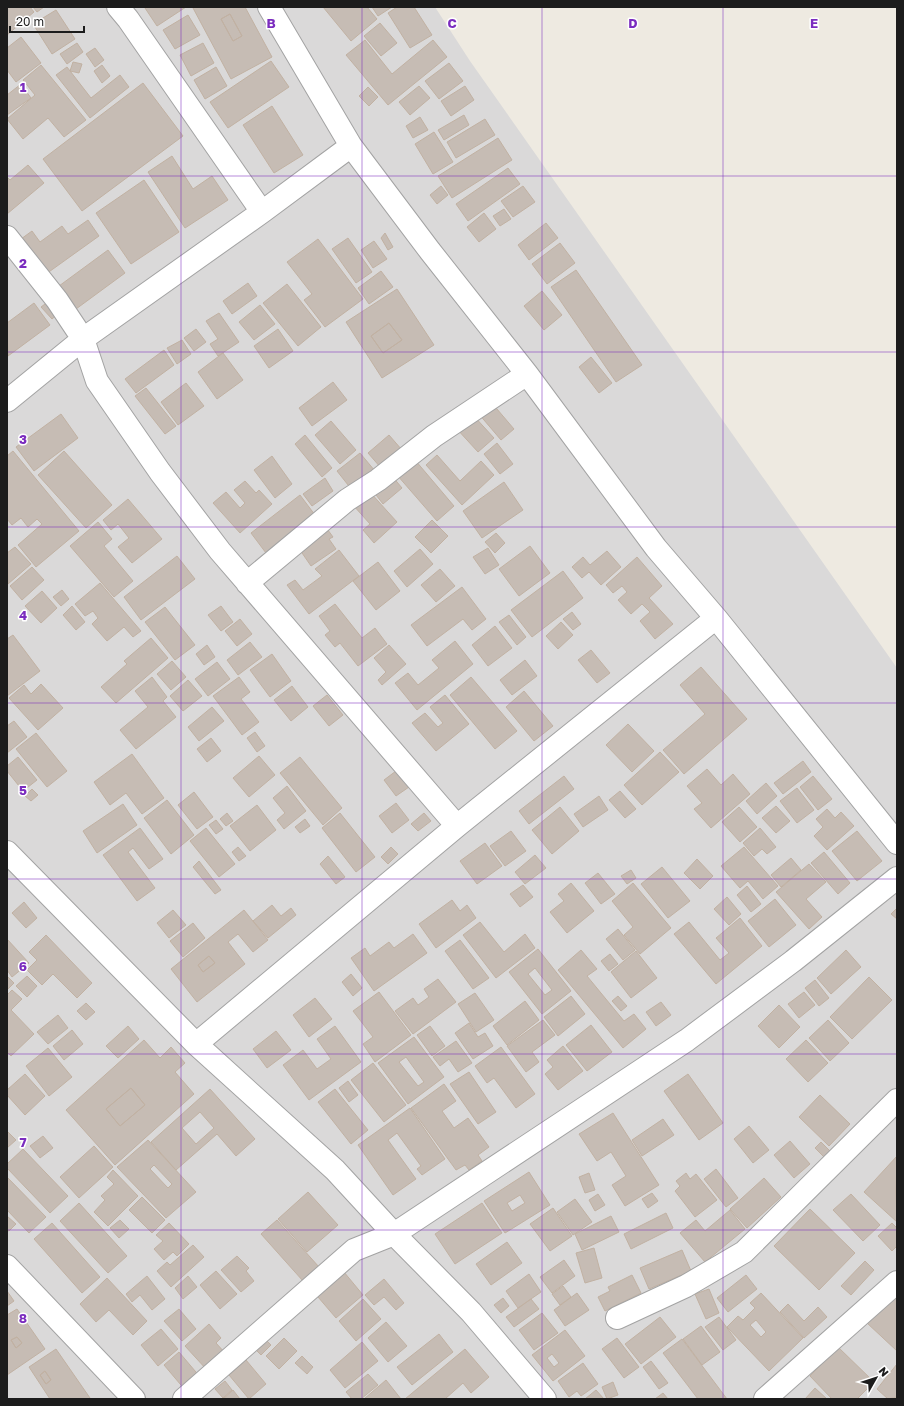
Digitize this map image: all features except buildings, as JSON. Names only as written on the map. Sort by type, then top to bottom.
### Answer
[{"type":"street","points":[[118,7],[262,212]]},
{"type":"street","points":[[269,7],[351,146],[430,251],[528,374],[656,548],[716,618],[897,843]]},
{"type":"street","points":[[7,401],[83,339],[262,212],[351,146]]},
{"type":"street","points":[[7,237],[57,300],[83,339],[97,381],[160,472],[247,583],[457,826]]},
{"type":"street","points":[[247,583],[347,500],[378,480],[434,436],[528,374]]},
{"type":"street","points":[[196,1044],[457,826],[716,618]]},
{"type":"street","points":[[7,852],[196,1044],[335,1170],[394,1234],[472,1312],[546,1399]]},
{"type":"street","points":[[184,1399],[354,1250],[394,1234],[687,1040],[793,961],[897,878]]},
{"type":"street","points":[[617,1318],[686,1286],[744,1252],[897,1100]]},
{"type":"street","points":[[7,1266],[134,1399]]},
{"type":"street","points":[[765,1399],[897,1282]]},
{"type":"shaded area","points":[[7,7],[435,7],[470,61],[897,668],[897,1399],[7,1399]]}]
